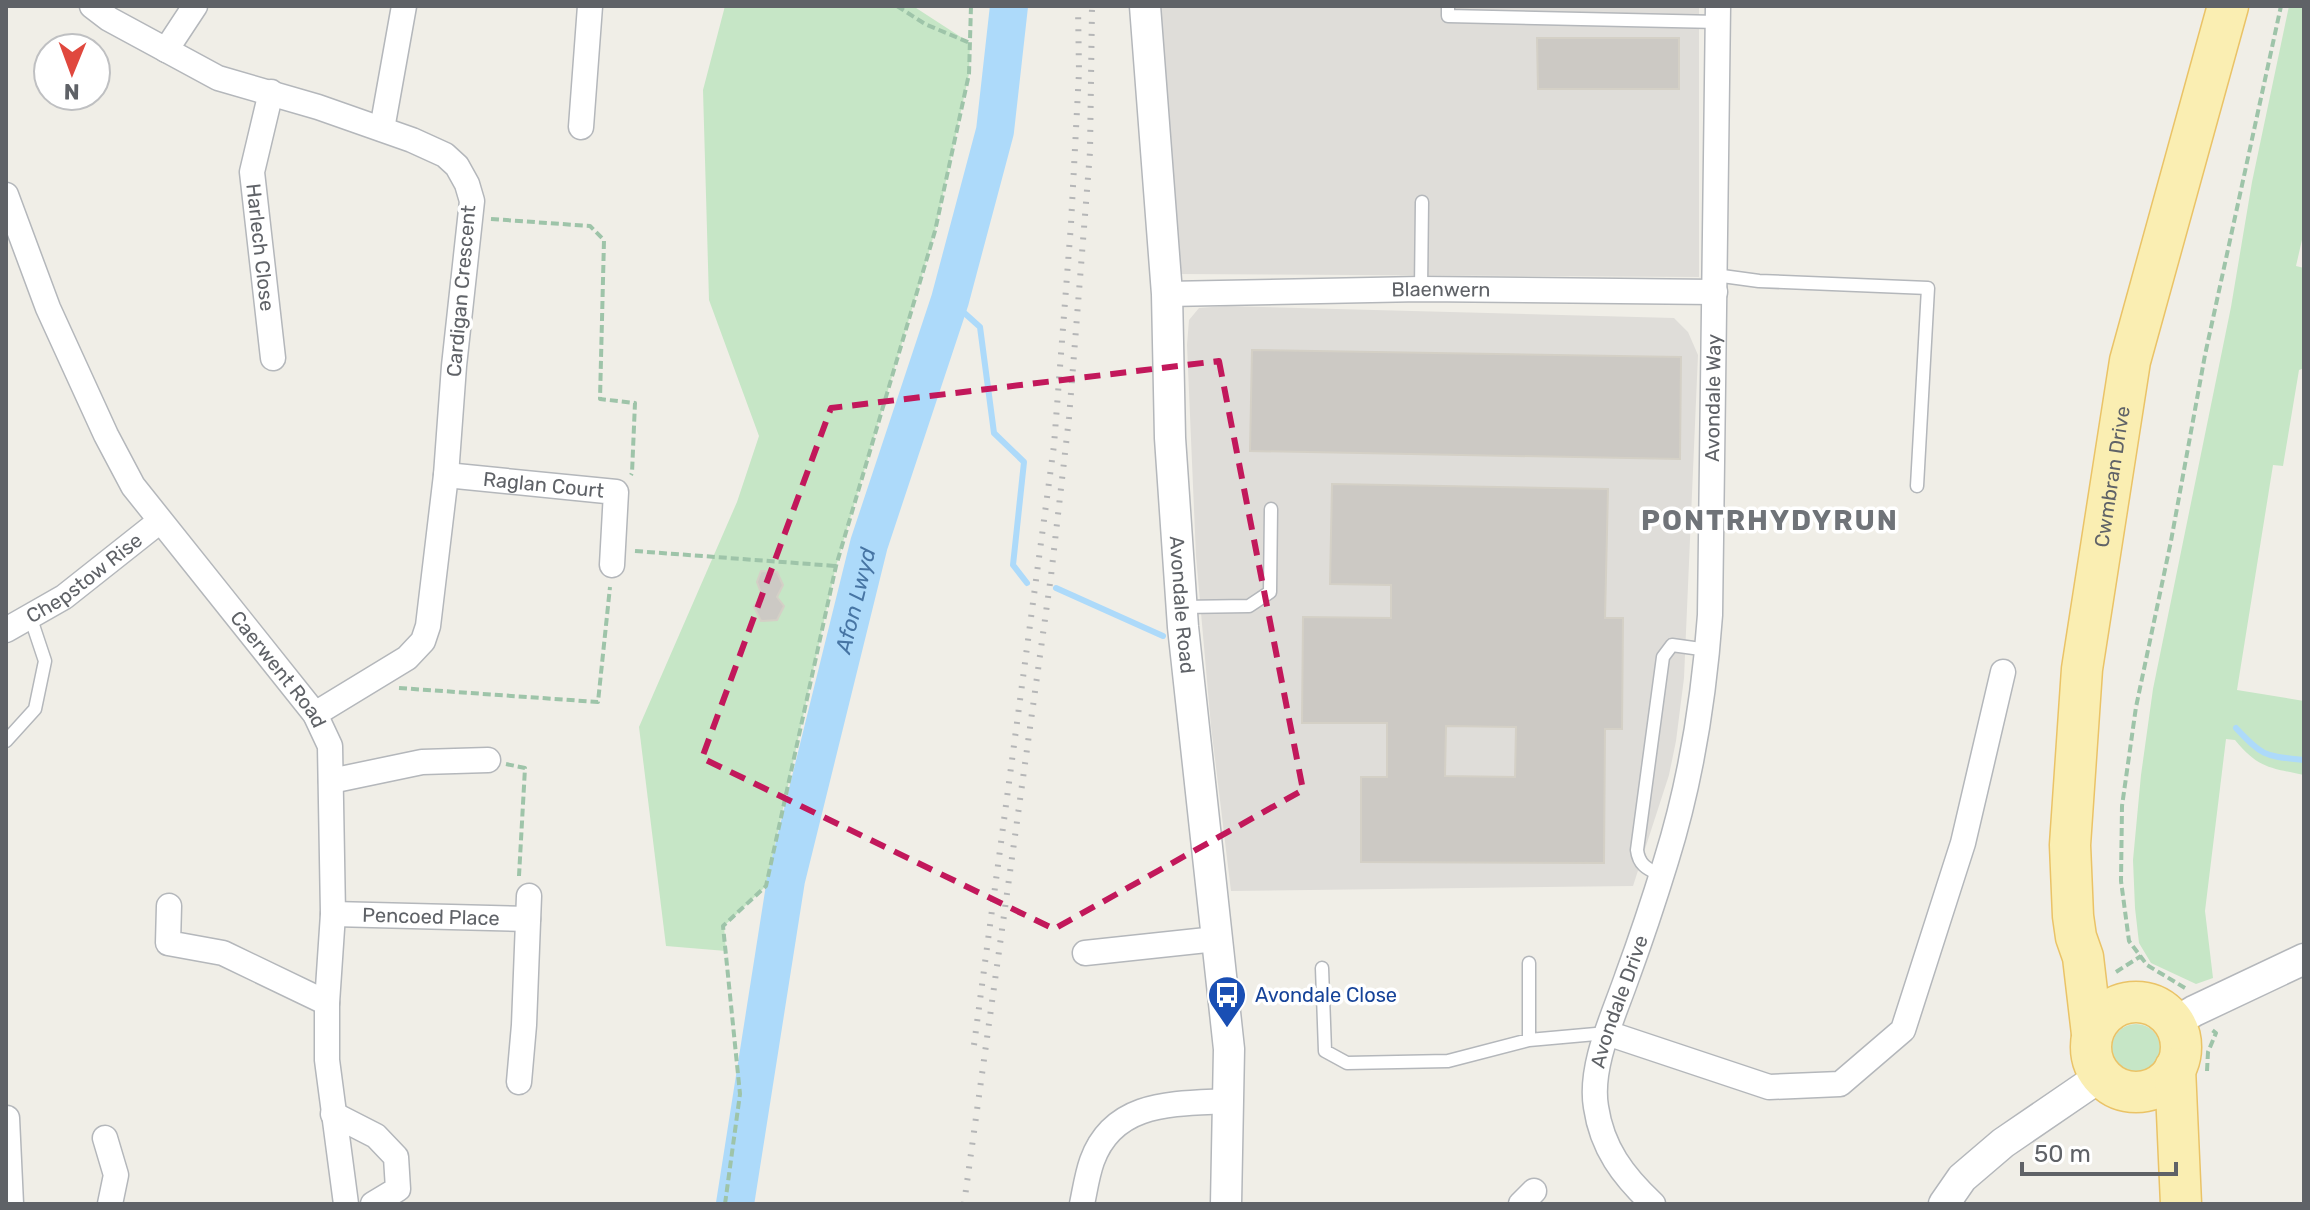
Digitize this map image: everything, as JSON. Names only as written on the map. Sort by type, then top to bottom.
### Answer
[{"type":"main road","name":"Cwmbran Drive","points":[[2092,1034],[2083,957],[2073,916],[2070,845],[2082,669],[2130,361],[2228,6]]},
{"type":"main road","points":[[2083,957],[2171,1012],[2191,1072],[2180,1186]]},
{"type":"main road","points":[[2171,1012],[2127,1002],[2112,1008],[2099,1019],[2090,1049],[2094,1064],[2149,1116],[2166,1141],[2180,1186]]},
{"type":"main road","points":[[2113,1083],[2136,1092],[2191,1072]]},
{"type":"street","name":"Cardigan Crescent","points":[[92,6],[109,19],[218,78],[382,129],[445,155],[457,166],[467,184],[472,201],[446,475],[431,611],[423,641],[407,658],[315,714]]},
{"type":"street","points":[[166,50],[195,6]]},
{"type":"street","points":[[382,129],[404,6]]},
{"type":"street","points":[[581,127],[590,6]]},
{"type":"street","name":"Avondale Road","points":[[1145,6],[1167,294],[1170,438],[1182,607],[1227,1029],[1229,1101],[1226,1204]]},
{"type":"street","name":"Avondale Way","points":[[1686,788],[1697,739],[1710,615],[1718,14]]},
{"type":"street","name":"Harlech Close","points":[[271,92],[252,172],[273,358]]},
{"type":"street","name":"Caerwent Road","points":[[6,195],[48,308],[133,486],[315,714],[330,746],[333,914],[327,1060],[346,1204]]},
{"type":"street","name":"Blaenwern","points":[[1167,294],[1715,284]]},
{"type":"street","name":"Raglan Court","points":[[446,475],[616,492],[613,557]]},
{"type":"street","name":"Chepstow Rise","points":[[6,630],[64,597],[160,521]]},
{"type":"street","points":[[1607,1033],[1769,1087],[1840,1084],[1903,1030],[1963,843],[2003,672]]},
{"type":"street","points":[[331,781],[422,762],[488,760]]},
{"type":"street","name":"Avondale Drive","points":[[1653,1204],[1631,1183],[1606,1146],[1595,1105],[1597,1068],[1662,876],[1686,788]]},
{"type":"street","points":[[169,906],[168,943],[223,953],[327,1003]]},
{"type":"street","name":"Pencoed Place","points":[[333,914],[528,908],[519,1082]]},
{"type":"street","points":[[1085,953],[1216,939]]},
{"type":"street","points":[[2171,1012],[2304,959]]},
{"type":"street","points":[[1944,1204],[1962,1178],[2003,1143],[2113,1083]]},
{"type":"street","points":[[1082,1204],[1092,1160],[1108,1131],[1148,1108],[1229,1101]]},
{"type":"street","points":[[333,1114],[376,1136],[396,1157],[398,1189],[373,1204]]},
{"type":"street","points":[[7,1118],[11,1204]]},
{"type":"street","points":[[105,1138],[116,1175],[110,1204]]},
{"type":"lane","points":[[1448,6],[1448,16],[1718,14]]},
{"type":"lane","points":[[1421,289],[1422,202]]},
{"type":"lane","points":[[1715,284],[1759,281],[1928,288],[1917,486]]},
{"type":"lane","points":[[1182,607],[1249,606],[1270,592],[1271,509]]},
{"type":"lane","points":[[6,741],[35,709],[45,661],[30,616]]},
{"type":"lane","points":[[1662,876],[1642,866],[1637,850],[1663,657],[1672,645],[1708,650]]},
{"type":"lane","points":[[1529,963],[1529,1040]]},
{"type":"lane","points":[[1322,968],[1325,1051],[1347,1063],[1448,1061],[1529,1040],[1607,1033]]},
{"type":"path","points":[[897,6],[925,24],[970,43]]},
{"type":"path","points":[[725,1204],[740,1094],[723,926],[766,886],[836,566],[935,231],[969,74],[971,6]]},
{"type":"path","points":[[2191,1072],[2208,1052],[2216,1033],[2171,1012],[2189,990],[2147,965],[2129,941],[2121,881],[2122,806],[2136,707],[2171,541],[2205,355],[2281,6]]},
{"type":"path","points":[[470,218],[590,226],[604,240],[600,399],[635,403],[632,473],[616,492]]},
{"type":"path","points":[[362,686],[598,702],[613,557],[836,566]]},
{"type":"path","points":[[488,760],[525,768],[519,882],[528,908]]},
{"type":"highlighted area","points":[[1219,361],[1303,790],[1054,929],[702,758],[831,408]]},
{"type":"shaded area","points":[[1154,6],[1699,6],[1699,277],[1178,274]]},
{"type":"shaded area","points":[[1226,306],[1674,318],[1688,332],[1698,355],[1684,678],[1669,775],[1633,886],[1231,891],[1211,726],[1196,556],[1187,345],[1189,320],[1199,308]]},
{"type":"green space","points":[[725,6],[913,6],[970,43],[969,74],[935,231],[836,566],[766,886],[724,926],[726,951],[666,946],[639,727],[737,502],[759,436],[709,300],[703,90]]},
{"type":"green space","points":[[2289,6],[2304,6],[2304,231],[2296,266],[2304,268],[2304,368],[2299,370],[2283,466],[2273,465],[2237,690],[2304,701],[2304,775],[2258,762],[2235,740],[2226,739],[2205,911],[2213,978],[2196,984],[2151,963],[2139,943],[2133,860],[2141,775],[2153,689]]},
{"type":"green space","points":[[2136,1024],[2153,1031],[2160,1048],[2153,1065],[2136,1072],[2119,1065],[2112,1048],[2119,1031]]},
{"type":"building","points":[[1537,38],[1679,38],[1679,89],[1538,89]]},
{"type":"building","points":[[1252,350],[1681,357],[1680,459],[1250,451]]},
{"type":"building","points":[[1332,484],[1608,489],[1605,618],[1623,618],[1622,729],[1605,729],[1604,863],[1361,862],[1361,777],[1387,777],[1387,723],[1302,723],[1303,617],[1391,618],[1391,585],[1330,584]],"holes":[[[1446,726],[1516,727],[1515,777],[1445,776]]]},
{"type":"building","points":[[761,571],[777,572],[783,585],[777,597],[784,606],[777,620],[761,621],[754,607],[761,593],[757,582]]},
{"type":"waterway","name":"Afon Lwyd","points":[[735,1204],[786,880],[869,544],[950,300],[995,131],[1009,6]]},
{"type":"waterway","points":[[950,300],[980,327],[994,433],[1024,462],[1013,565],[1027,583]]},
{"type":"waterway","points":[[1056,588],[1163,636]]},
{"type":"waterway","points":[[2236,728],[2259,750],[2304,760]]},
{"type":"railway","points":[[974,1045],[1054,445],[1071,224],[1079,72],[1078,6]]},
{"type":"railway","points":[[964,1204],[1051,576],[1069,418],[1090,152],[1092,6]]},
{"type":"place","name":"Avondale Close","points":[[1227,1029]]},
{"type":"district","name":"PONTRHYDYRUN","points":[[1770,520]]}]
